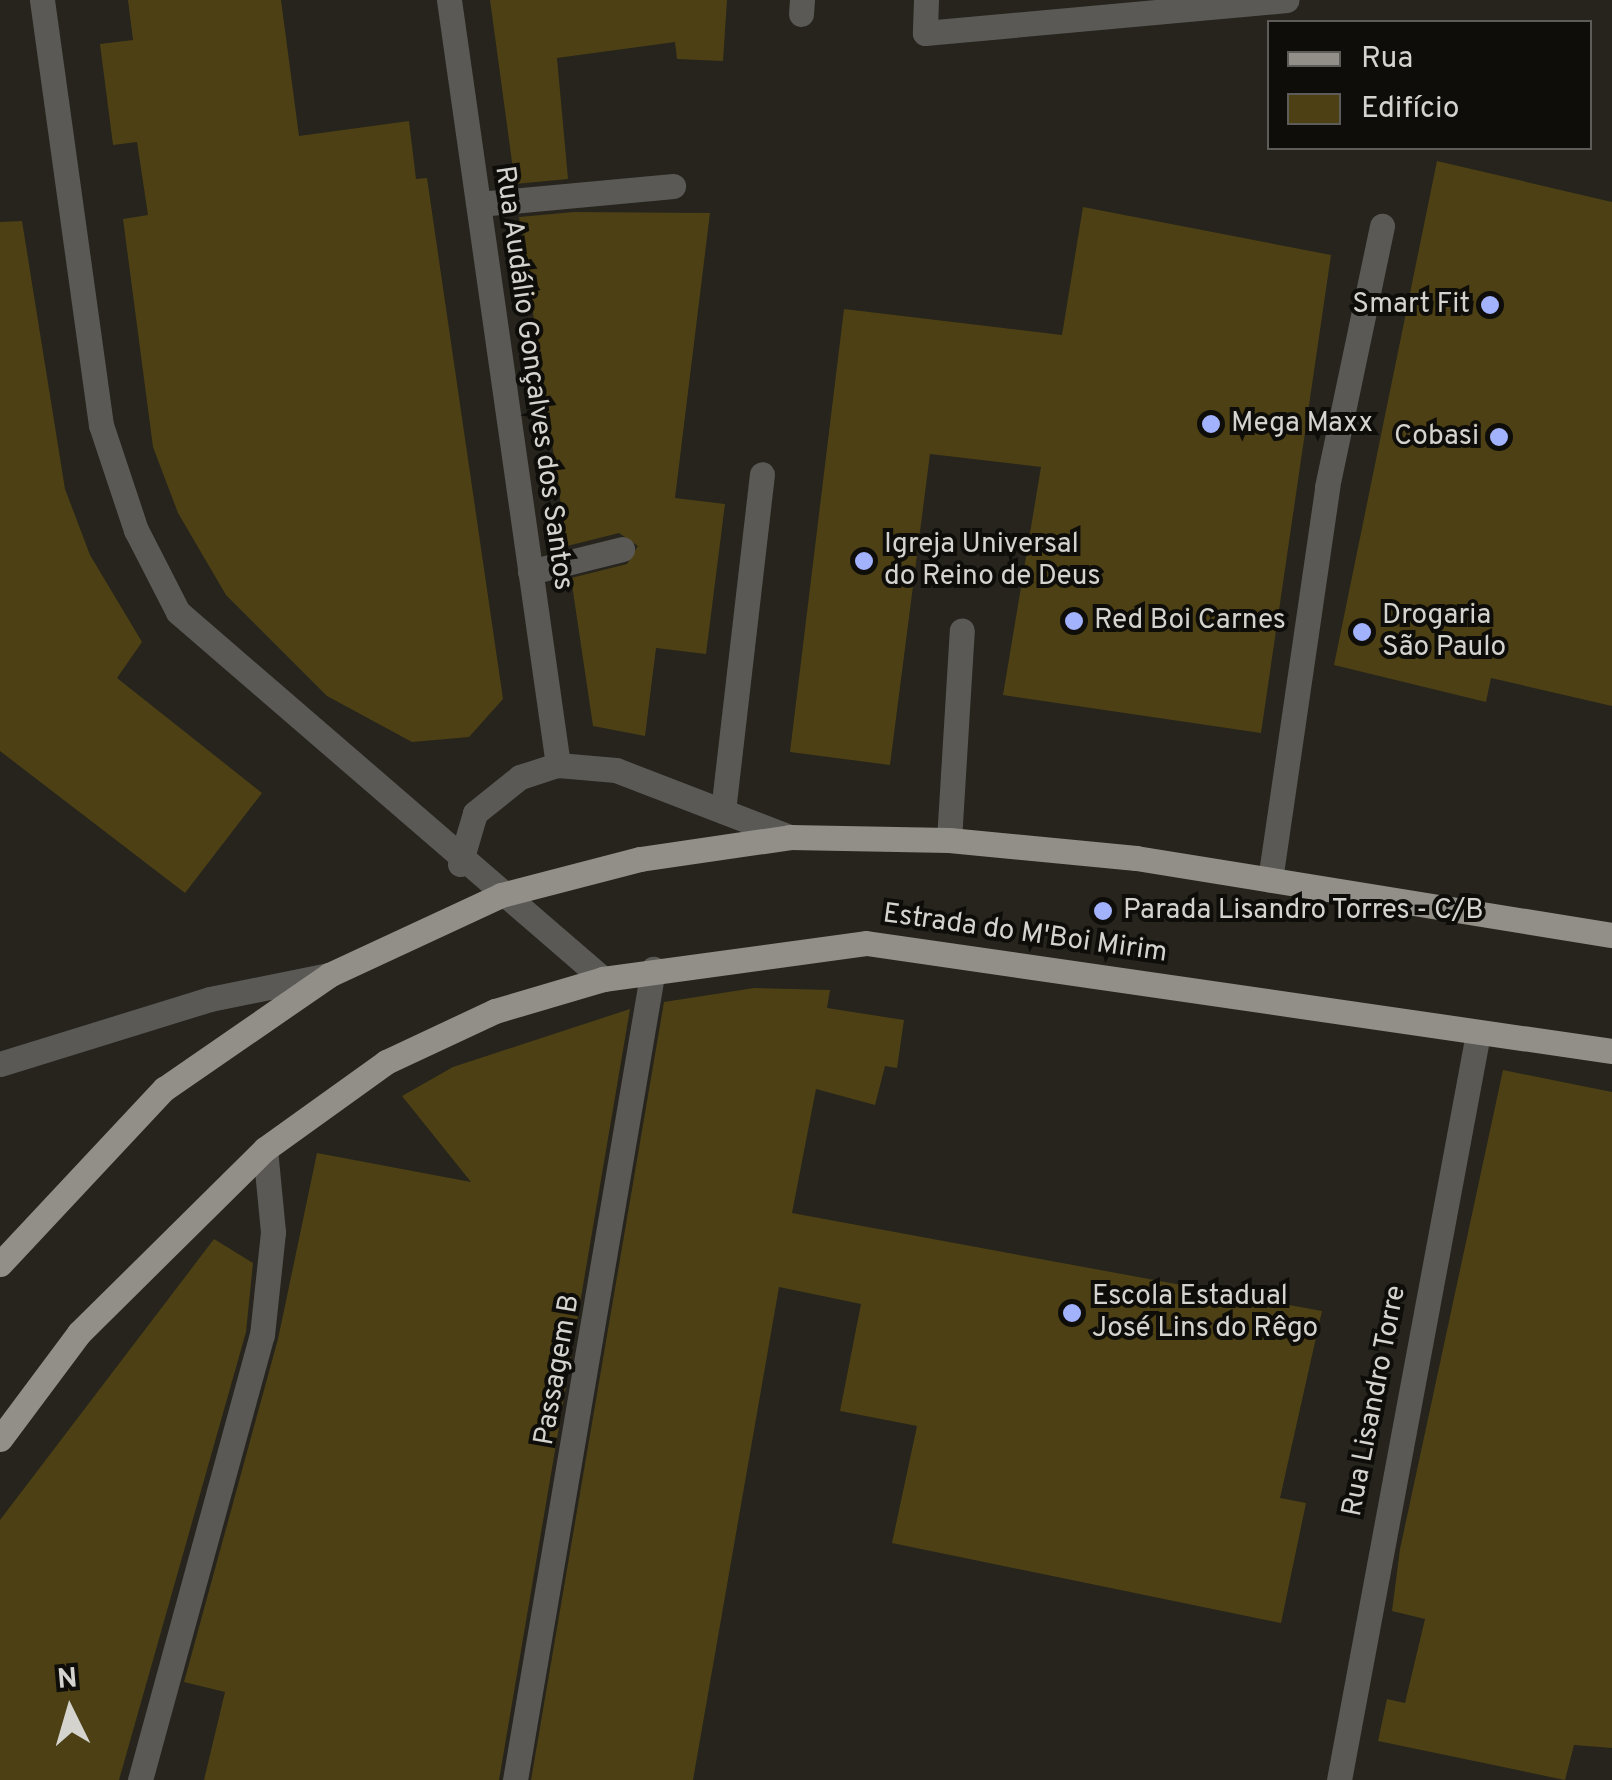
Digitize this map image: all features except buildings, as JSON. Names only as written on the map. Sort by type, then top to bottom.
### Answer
[{"type":"main road","points":[[0,1264],[164,1089],[329,975],[502,895],[640,859],[790,836],[948,840],[1270,880],[1612,935]]},
{"type":"main road","name":"Estrada do M'Boi Mirim","points":[[0,1439],[79,1333],[266,1149],[386,1062],[494,1012],[603,978],[866,943],[1612,1051]]},
{"type":"street","points":[[42,0],[100,426],[136,530],[178,612],[460,864],[603,978]]},
{"type":"street","name":"Rua Audálio Gonçalves dos Santos","points":[[449,0],[558,765]]},
{"type":"street","points":[[926,0],[925,33],[1286,0]]},
{"type":"street","points":[[479,204],[672,186]]},
{"type":"street","points":[[1270,880],[1324,505],[1382,226]]},
{"type":"street","points":[[724,811],[762,474]]},
{"type":"street","points":[[530,572],[622,549]]},
{"type":"street","points":[[948,840],[962,630]]},
{"type":"street","points":[[460,864],[475,813],[520,777],[558,765],[616,770],[790,836]]},
{"type":"street","name":"Passagem B","points":[[515,1780],[654,969]]},
{"type":"street","points":[[0,1064],[210,999],[329,975]]},
{"type":"street","name":"Rua Lisandro Torre","points":[[1339,1780],[1478,1034]]},
{"type":"street","points":[[141,1777],[262,1335],[273,1248],[266,1149]]},
{"type":"place","name":"Smart Fit","points":[[1490,305]]},
{"type":"place","name":"Mega Maxx","points":[[1211,424]]},
{"type":"place","name":"Cobasi","points":[[1499,437]]},
{"type":"place","name":"Igreja Universal do Reino de Deus","points":[[864,561]]},
{"type":"place","name":"Red Boi Carnes","points":[[1074,621]]},
{"type":"place","name":"Drogaria São Paulo","points":[[1362,632]]},
{"type":"place","name":"Parada Lisandro Torres - C/B","points":[[1103,911]]},
{"type":"place","name":"Escola Estadual José Lins do Rêgo","points":[[1072,1313]]}]
